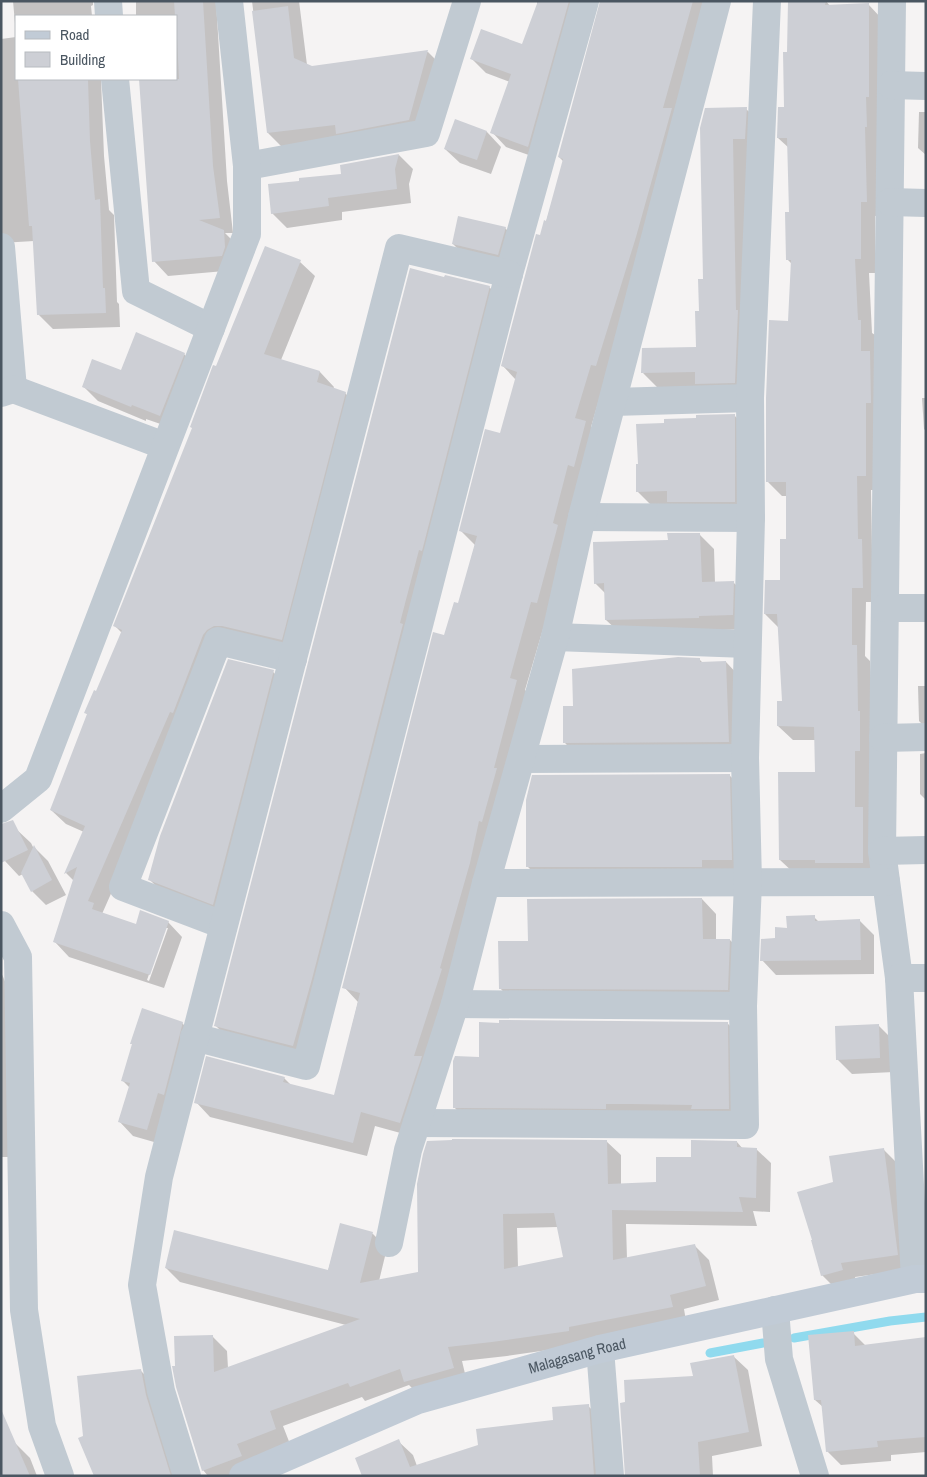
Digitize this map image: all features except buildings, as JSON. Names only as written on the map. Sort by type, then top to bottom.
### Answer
[{"type":"main road","name":"Malagasang Road","points":[[243,1476],[418,1400],[600,1349],[920,1279]]},
{"type":"street","points":[[108,1],[110,15]]},
{"type":"street","points":[[1,809],[38,778],[247,234],[247,166],[229,1]]},
{"type":"street","points":[[247,166],[426,132],[467,1]]},
{"type":"street","points":[[194,1037],[306,1066],[509,274],[584,1]]},
{"type":"street","points":[[389,1243],[408,1150],[455,1004],[486,883],[555,637],[582,517],[717,1]]},
{"type":"street","points":[[416,1123],[744,1125],[743,1006],[748,882],[745,758],[751,518],[750,398],[767,1]]},
{"type":"street","points":[[892,1],[882,851],[899,978],[920,1279]]},
{"type":"street","points":[[116,80],[136,291],[211,328]]},
{"type":"street","points":[[891,85],[926,86]]},
{"type":"street","points":[[890,202],[926,203]]},
{"type":"street","points":[[1,247],[7,391],[165,446]]},
{"type":"street","points":[[187,1476],[161,1391],[142,1285],[159,1177],[399,248],[509,274]]},
{"type":"street","points":[[613,402],[750,398]]},
{"type":"street","points":[[582,517],[751,518]]},
{"type":"street","points":[[885,608],[926,608]]},
{"type":"street","points":[[555,637],[747,644]]},
{"type":"street","points":[[224,925],[123,887],[218,641],[293,659]]},
{"type":"street","points":[[883,738],[926,737]]},
{"type":"street","points":[[522,759],[745,758]]},
{"type":"street","points":[[882,851],[926,850]]},
{"type":"street","points":[[486,883],[886,882]]},
{"type":"street","points":[[1,924],[18,957],[12,1180],[24,1310],[42,1426],[60,1476]]},
{"type":"street","points":[[899,978],[926,978]]},
{"type":"street","points":[[455,1004],[743,1006]]},
{"type":"street","points":[[775,1310],[779,1359],[815,1476]]},
{"type":"street","points":[[600,1349],[610,1476]]},
{"type":"waterway","points":[[794,1338],[890,1321],[926,1317]]},
{"type":"waterway","points":[[710,1353],[763,1343]]}]
